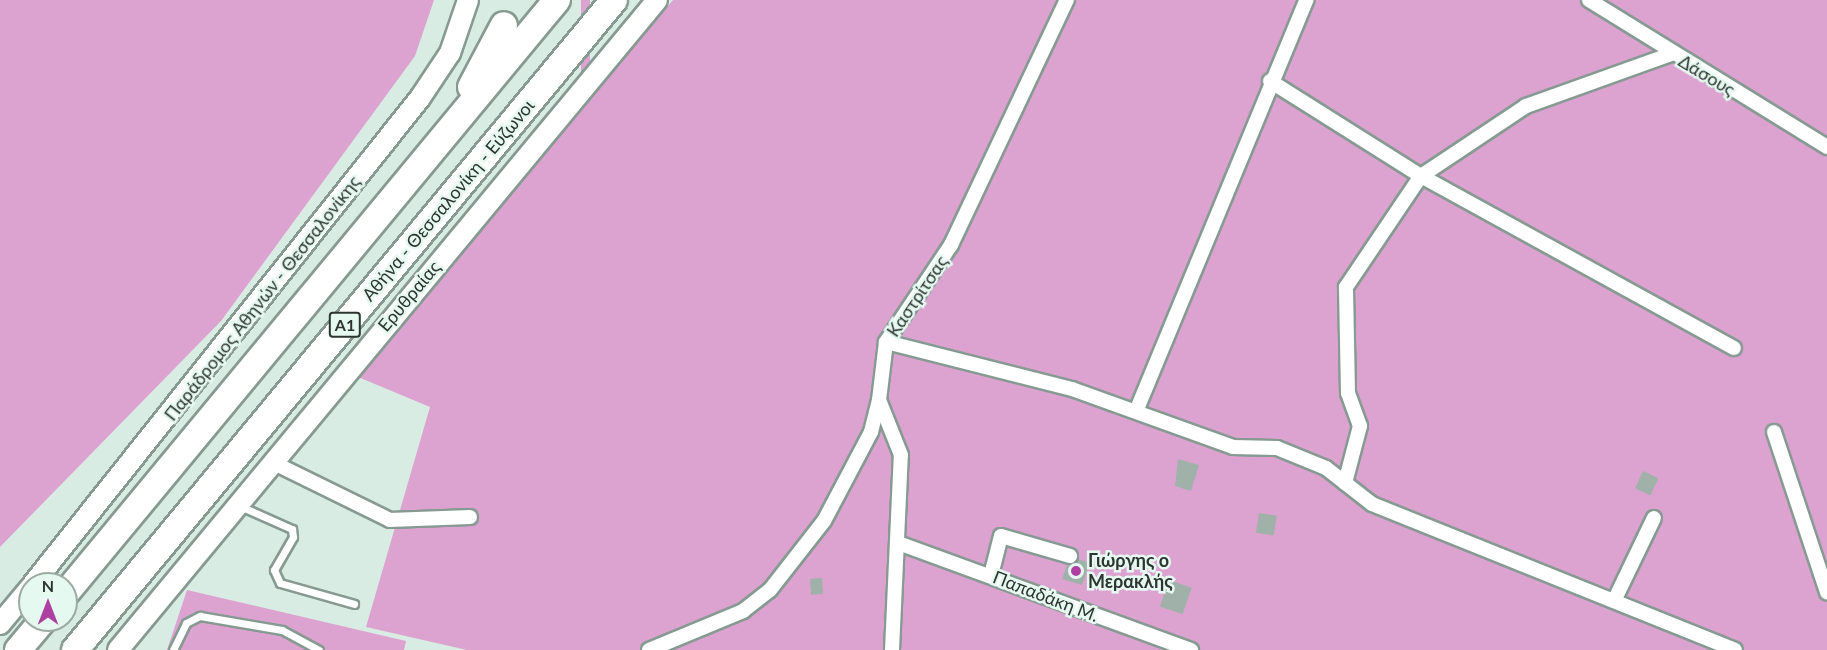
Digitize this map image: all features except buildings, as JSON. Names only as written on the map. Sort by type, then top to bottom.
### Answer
[{"type":"highway","name":"Α1","points":[[78,579],[557,0]]},
{"type":"highway","name":"Αθήνα - Θεσσαλονίκη - Εύζωνοι","points":[[75,650],[614,0]]},
{"type":"highway","points":[[448,132],[504,25]]},
{"type":"highway","points":[[18,650],[33,632]]},
{"type":"main road","name":"Παράδρομος Αθηνών - Θεσσαλονίκης","points":[[43,572],[420,98],[450,53],[468,0]]},
{"type":"main road","name":"Ερυθραίας","points":[[118,650],[657,0]]},
{"type":"main road","points":[[0,624],[18,602]]},
{"type":"street","name":"Καστρίτσας","points":[[892,650],[901,544],[901,454],[879,400],[886,342],[951,245],[1067,0]]},
{"type":"street","points":[[1137,410],[1270,81],[1306,0]]},
{"type":"street","name":"Δάσους","points":[[1589,0],[1671,54],[1827,147]]},
{"type":"street","points":[[1345,483],[1360,426],[1348,393],[1346,286],[1421,176],[1526,106],[1671,54]]},
{"type":"street","points":[[1270,81],[1421,176],[1734,348]]},
{"type":"street","points":[[886,342],[1137,410],[1233,447],[1277,448],[1326,468],[1372,504],[1735,650]]},
{"type":"street","points":[[649,650],[742,611],[770,590],[824,521],[871,432],[879,400]]},
{"type":"street","points":[[1774,432],[1827,591]]},
{"type":"street","points":[[272,462],[390,520],[470,517]]},
{"type":"street","points":[[1614,601],[1653,518]]},
{"type":"street","points":[[991,575],[1001,536],[1070,556]]},
{"type":"street","name":"Παπαδάκη Μ.","points":[[901,544],[1191,650]]},
{"type":"lane","points":[[237,505],[292,529],[293,537],[274,570],[280,583],[354,604]]},
{"type":"lane","points":[[173,650],[186,623],[200,616],[282,630],[319,650]]},
{"type":"shaded area","points":[[0,0],[434,0],[415,56],[221,321],[0,547]]},
{"type":"shaded area","points":[[581,0],[590,0],[590,650],[581,650]]},
{"type":"shaded area","points":[[673,0],[1827,0],[1827,650],[467,650],[366,627],[430,407],[358,377]]},
{"type":"shaded area","points":[[187,590],[406,641],[404,650],[167,650]]},
{"type":"place","name":"Γιώργης ο Μερακλής","points":[[1076,571]]}]
